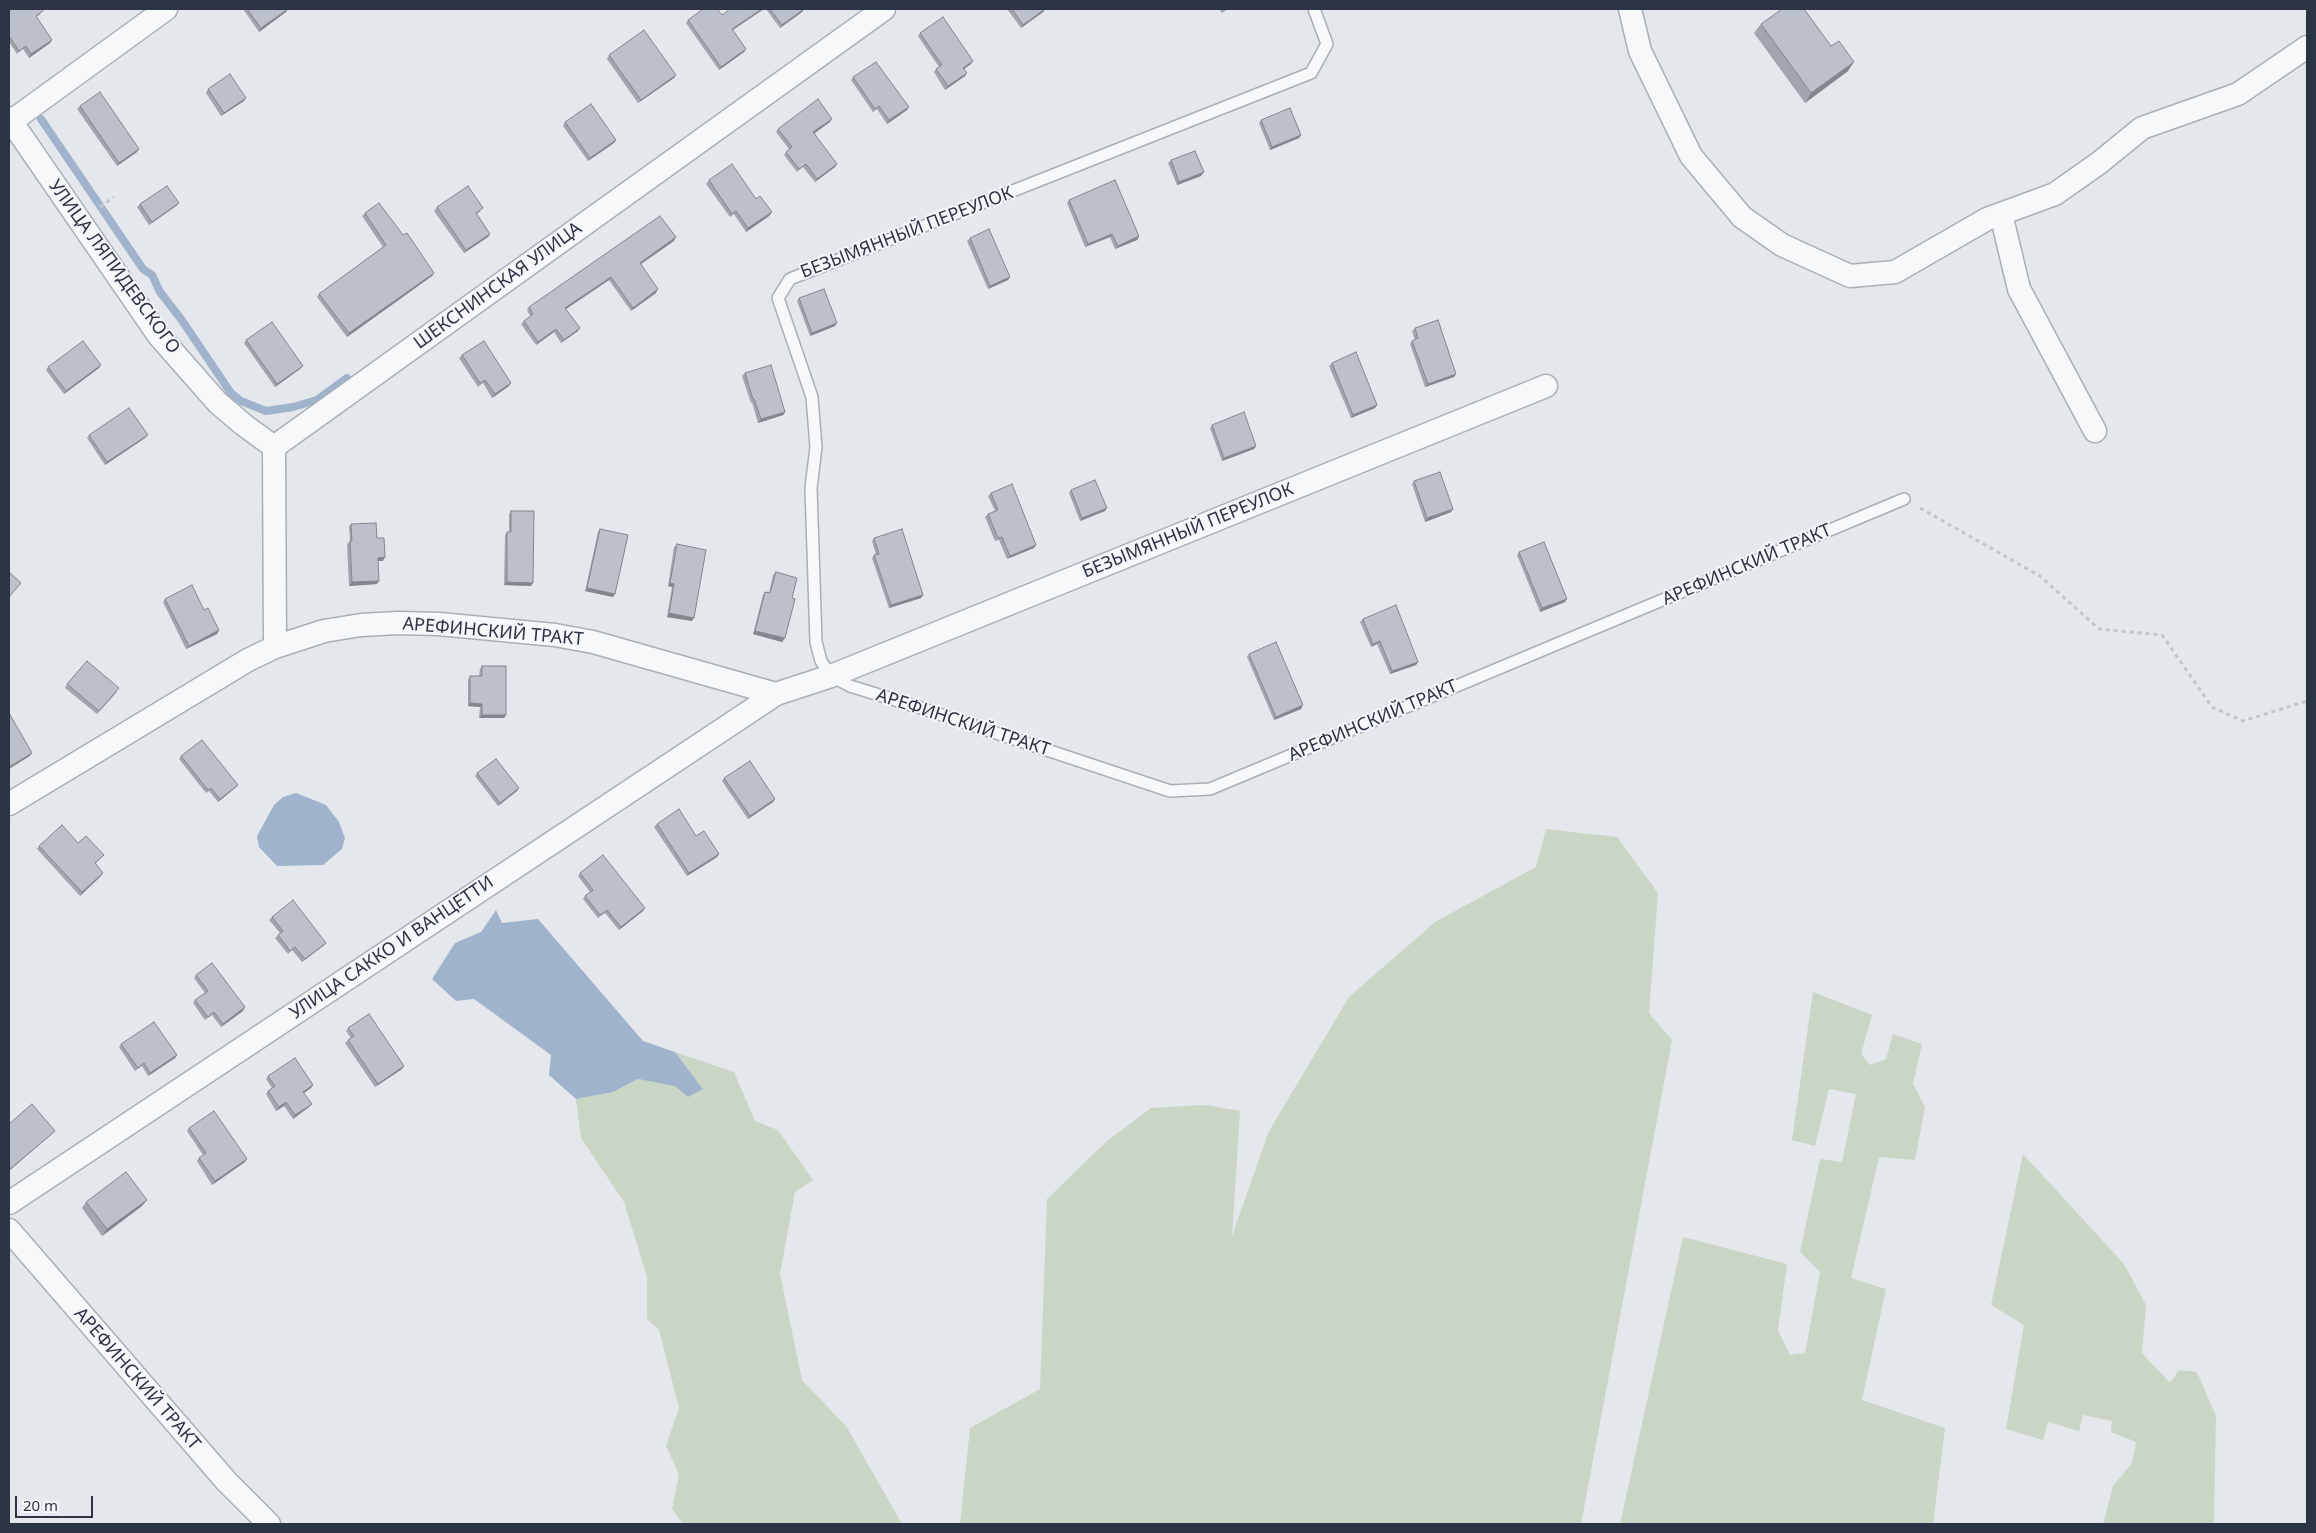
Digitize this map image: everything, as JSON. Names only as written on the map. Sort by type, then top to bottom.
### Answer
[{"type":"street","points":[[10,121],[166,9]]},
{"type":"street","name":"ШЕКСНИНСКАЯ УЛИЦА","points":[[274,447],[884,9]]},
{"type":"street","points":[[1630,9],[1640,51],[1691,156],[1742,217],[1782,245],[1850,276],[1895,272],[1988,218],[2055,194],[2099,163],[2142,128],[2238,94],[2307,47]]},
{"type":"street","name":"УЛИЦА ЛЯПИДЕВСКОГО","points":[[10,121],[160,336],[218,403],[274,447]]},
{"type":"street","points":[[2001,214],[2019,289],[2095,431]]},
{"type":"street","name":"БЕЗЫМЯННЫЙ ПЕРЕУЛОК","points":[[776,694],[831,676],[1546,386]]},
{"type":"street","points":[[274,447],[275,647]]},
{"type":"street","name":"АРЕФИНСКИЙ ТРАКТ","points":[[9,804],[248,660],[275,647],[324,631],[361,625],[398,623],[439,624],[555,635],[593,642],[776,694]]},
{"type":"street","name":"УЛИЦА САККО И ВАНЦЕТТИ","points":[[9,1203],[776,694]]},
{"type":"street","name":"АРЕФИНСКИЙ ТРАКТ","points":[[9,1230],[227,1482],[268,1524]]},
{"type":"lane","name":"БЕЗЫМЯННЫЙ ПЕРЕУЛОК","points":[[831,676],[821,661],[816,642],[811,488],[816,447],[812,397],[778,298],[790,278],[1311,74],[1327,44],[1314,9]]},
{"type":"lane","name":"АРЕФИНСКИЙ ТРАКТ","points":[[831,676],[850,686],[1170,791],[1210,789],[1904,499]]},
{"type":"path","points":[[105,203],[114,197]]},
{"type":"path","points":[[1904,499],[2040,576],[2099,628],[2162,635],[2212,708],[2243,721],[2307,701]]},
{"type":"green space","points":[[1546,829],[1617,837],[1658,893],[1649,1013],[1672,1040],[1581,1524],[960,1524],[970,1428],[1040,1389],[1047,1199],[1107,1141],[1151,1108],[1205,1105],[1240,1111],[1232,1236],[1269,1131],[1349,997],[1435,922],[1536,867]]},
{"type":"green space","points":[[1813,992],[1872,1015],[1861,1054],[1870,1065],[1886,1059],[1893,1034],[1922,1044],[1913,1084],[1925,1107],[1915,1160],[1879,1157],[1851,1278],[1886,1289],[1862,1400],[1945,1428],[1933,1524],[1620,1524],[1683,1237],[1787,1264],[1778,1330],[1790,1355],[1805,1353],[1820,1272],[1800,1252],[1820,1159],[1842,1162],[1856,1094],[1829,1089],[1815,1146],[1792,1140]]},
{"type":"green space","points":[[675,1052],[734,1072],[755,1121],[778,1130],[813,1180],[795,1192],[780,1274],[802,1380],[846,1426],[902,1524],[683,1524],[672,1509],[679,1474],[666,1446],[679,1408],[659,1330],[647,1319],[647,1277],[624,1202],[581,1138],[576,1099],[613,1092],[638,1079],[703,1089]]},
{"type":"green space","points":[[2023,1154],[2124,1264],[2146,1305],[2142,1353],[2170,1383],[2179,1370],[2197,1372],[2216,1416],[2214,1524],[2103,1524],[2113,1486],[2132,1463],[2136,1442],[2111,1432],[2112,1421],[2083,1415],[2079,1431],[2048,1422],[2043,1440],[2006,1429],[2024,1325],[1991,1305]]},
{"type":"water","points":[[296,793],[326,805],[339,822],[345,838],[342,849],[323,865],[277,866],[259,847],[257,836],[274,805],[283,797]]},
{"type":"water","points":[[496,910],[502,923],[538,919],[643,1041],[675,1052],[703,1089],[688,1097],[675,1086],[638,1079],[613,1092],[576,1099],[549,1075],[551,1055],[474,999],[456,1001],[432,979],[455,943],[481,932]]},
{"type":"building","points":[[9,9],[42,9],[43,11],[36,16],[52,40],[31,54],[26,46],[19,51],[9,36]]},
{"type":"building","points":[[247,9],[288,9],[261,28]]},
{"type":"building","points":[[703,9],[717,9],[722,15],[730,9],[762,9],[732,29],[746,49],[721,67],[688,20]]},
{"type":"building","points":[[770,9],[804,9],[782,25]]},
{"type":"building","points":[[1012,9],[1045,9],[1023,25]]},
{"type":"building","points":[[1782,9],[1804,9],[1831,46],[1839,41],[1854,62],[1811,93],[1761,24]]},
{"type":"building","points":[[943,17],[973,61],[963,68],[967,73],[948,86],[936,69],[942,65],[920,33]]},
{"type":"building","points":[[644,30],[676,75],[641,100],[609,55]]},
{"type":"building","points":[[876,62],[909,107],[889,120],[879,106],[875,109],[853,77]]},
{"type":"building","points":[[230,74],[246,98],[224,113],[208,89]]},
{"type":"building","points":[[100,92],[139,149],[119,163],[80,106]]},
{"type":"building","points":[[818,99],[832,119],[813,132],[837,164],[817,179],[806,164],[799,169],[786,152],[792,147],[778,129]]},
{"type":"building","points":[[591,104],[616,140],[590,158],[565,122]]},
{"type":"building","points":[[1290,108],[1301,135],[1272,147],[1261,120]]},
{"type":"building","points":[[1195,151],[1204,172],[1179,182],[1171,160]]},
{"type":"building","points":[[732,164],[756,199],[760,196],[772,212],[748,228],[736,211],[732,214],[709,180]]},
{"type":"building","points":[[1115,180],[1139,236],[1118,246],[1112,234],[1088,244],[1069,200]]},
{"type":"building","points":[[167,186],[179,203],[152,222],[140,204]]},
{"type":"building","points":[[468,186],[483,208],[476,213],[490,234],[466,250],[437,207]]},
{"type":"building","points":[[379,203],[403,235],[407,233],[434,273],[349,333],[319,294],[386,245],[365,213]]},
{"type":"building","points":[[660,216],[676,237],[640,263],[658,289],[633,308],[611,277],[565,308],[580,328],[564,340],[556,329],[538,342],[524,321],[533,314],[529,307]]},
{"type":"building","points":[[989,229],[1010,277],[990,286],[970,238]]},
{"type":"building","points":[[824,289],[837,323],[812,333],[799,298]]},
{"type":"building","points":[[1438,320],[1456,374],[1428,384],[1412,341],[1418,338],[1415,328]]},
{"type":"building","points":[[272,322],[303,366],[277,384],[246,340]]},
{"type":"building","points":[[83,341],[101,365],[66,391],[48,367]]},
{"type":"building","points":[[484,341],[511,383],[495,394],[485,380],[480,383],[462,355]]},
{"type":"building","points":[[1356,352],[1377,405],[1353,415],[1332,363]]},
{"type":"building","points":[[771,365],[785,412],[761,419],[745,373]]},
{"type":"building","points":[[129,408],[148,435],[107,462],[89,435]]},
{"type":"building","points":[[1244,412],[1256,446],[1224,458],[1212,425]]},
{"type":"building","points":[[1440,472],[1453,509],[1427,518],[1414,481]]},
{"type":"building","points":[[1095,480],[1107,508],[1082,518],[1071,490]]},
{"type":"building","points":[[1012,484],[1036,545],[1010,556],[1002,537],[998,538],[988,514],[998,510],[991,493]]},
{"type":"building","points":[[511,511],[534,511],[533,583],[507,582],[507,532],[511,532]]},
{"type":"building","points":[[376,523],[377,538],[384,538],[385,557],[378,558],[379,581],[352,582],[351,524]]},
{"type":"building","points":[[600,529],[628,535],[615,594],[587,588]]},
{"type":"building","points":[[902,529],[923,595],[891,605],[874,555],[879,554],[874,538]]},
{"type":"building","points":[[1544,542],[1567,599],[1542,608],[1519,552]]},
{"type":"building","points":[[677,544],[706,550],[694,618],[669,613],[674,584],[670,583]]},
{"type":"building","points":[[9,572],[21,583],[9,597]]},
{"type":"building","points":[[776,572],[797,578],[792,598],[795,599],[785,638],[755,631],[765,592],[770,593]]},
{"type":"building","points":[[192,585],[204,610],[208,608],[219,630],[189,646],[165,599]]},
{"type":"building","points":[[1396,605],[1418,662],[1392,671],[1380,641],[1373,644],[1363,619]]},
{"type":"building","points":[[1276,642],[1303,705],[1276,717],[1249,654]]},
{"type":"building","points":[[87,661],[119,688],[99,711],[67,684]]},
{"type":"building","points":[[482,666],[506,666],[506,715],[482,715],[482,704],[470,703],[470,676],[482,676]]},
{"type":"building","points":[[9,713],[32,753],[9,767]]},
{"type":"building","points":[[202,740],[238,785],[220,799],[211,788],[208,790],[181,756]]},
{"type":"building","points":[[496,759],[519,788],[500,803],[477,773]]},
{"type":"building","points":[[750,761],[775,799],[750,816],[724,778]]},
{"type":"building","points":[[679,809],[696,836],[704,831],[719,854],[689,873],[657,824]]},
{"type":"building","points":[[62,825],[78,843],[86,836],[104,855],[95,863],[103,873],[82,892],[39,846]]},
{"type":"building","points":[[603,855],[645,908],[621,927],[607,910],[600,915],[585,896],[593,890],[580,873]]},
{"type":"building","points":[[293,900],[326,943],[305,959],[295,947],[290,951],[278,935],[283,931],[272,917]]},
{"type":"building","points":[[212,963],[245,1007],[223,1024],[214,1012],[208,1017],[195,1000],[208,991],[196,975]]},
{"type":"building","points":[[369,1014],[404,1066],[378,1084],[348,1040],[354,1036],[348,1028]]},
{"type":"building","points":[[154,1022],[177,1055],[150,1073],[144,1063],[138,1068],[121,1044]]},
{"type":"building","points":[[295,1058],[313,1085],[303,1092],[312,1104],[295,1115],[286,1102],[279,1107],[268,1091],[275,1086],[268,1076]]},
{"type":"building","points":[[32,1104],[55,1131],[9,1170],[9,1124]]},
{"type":"building","points":[[214,1111],[247,1159],[215,1181],[199,1158],[206,1153],[189,1128]]},
{"type":"building","points":[[126,1172],[147,1200],[107,1229],[86,1202]]},
{"type":"waterway","points":[[41,119],[143,269],[152,275],[160,292],[181,319],[231,393],[241,401],[266,411],[293,407],[317,400],[347,378]]}]
